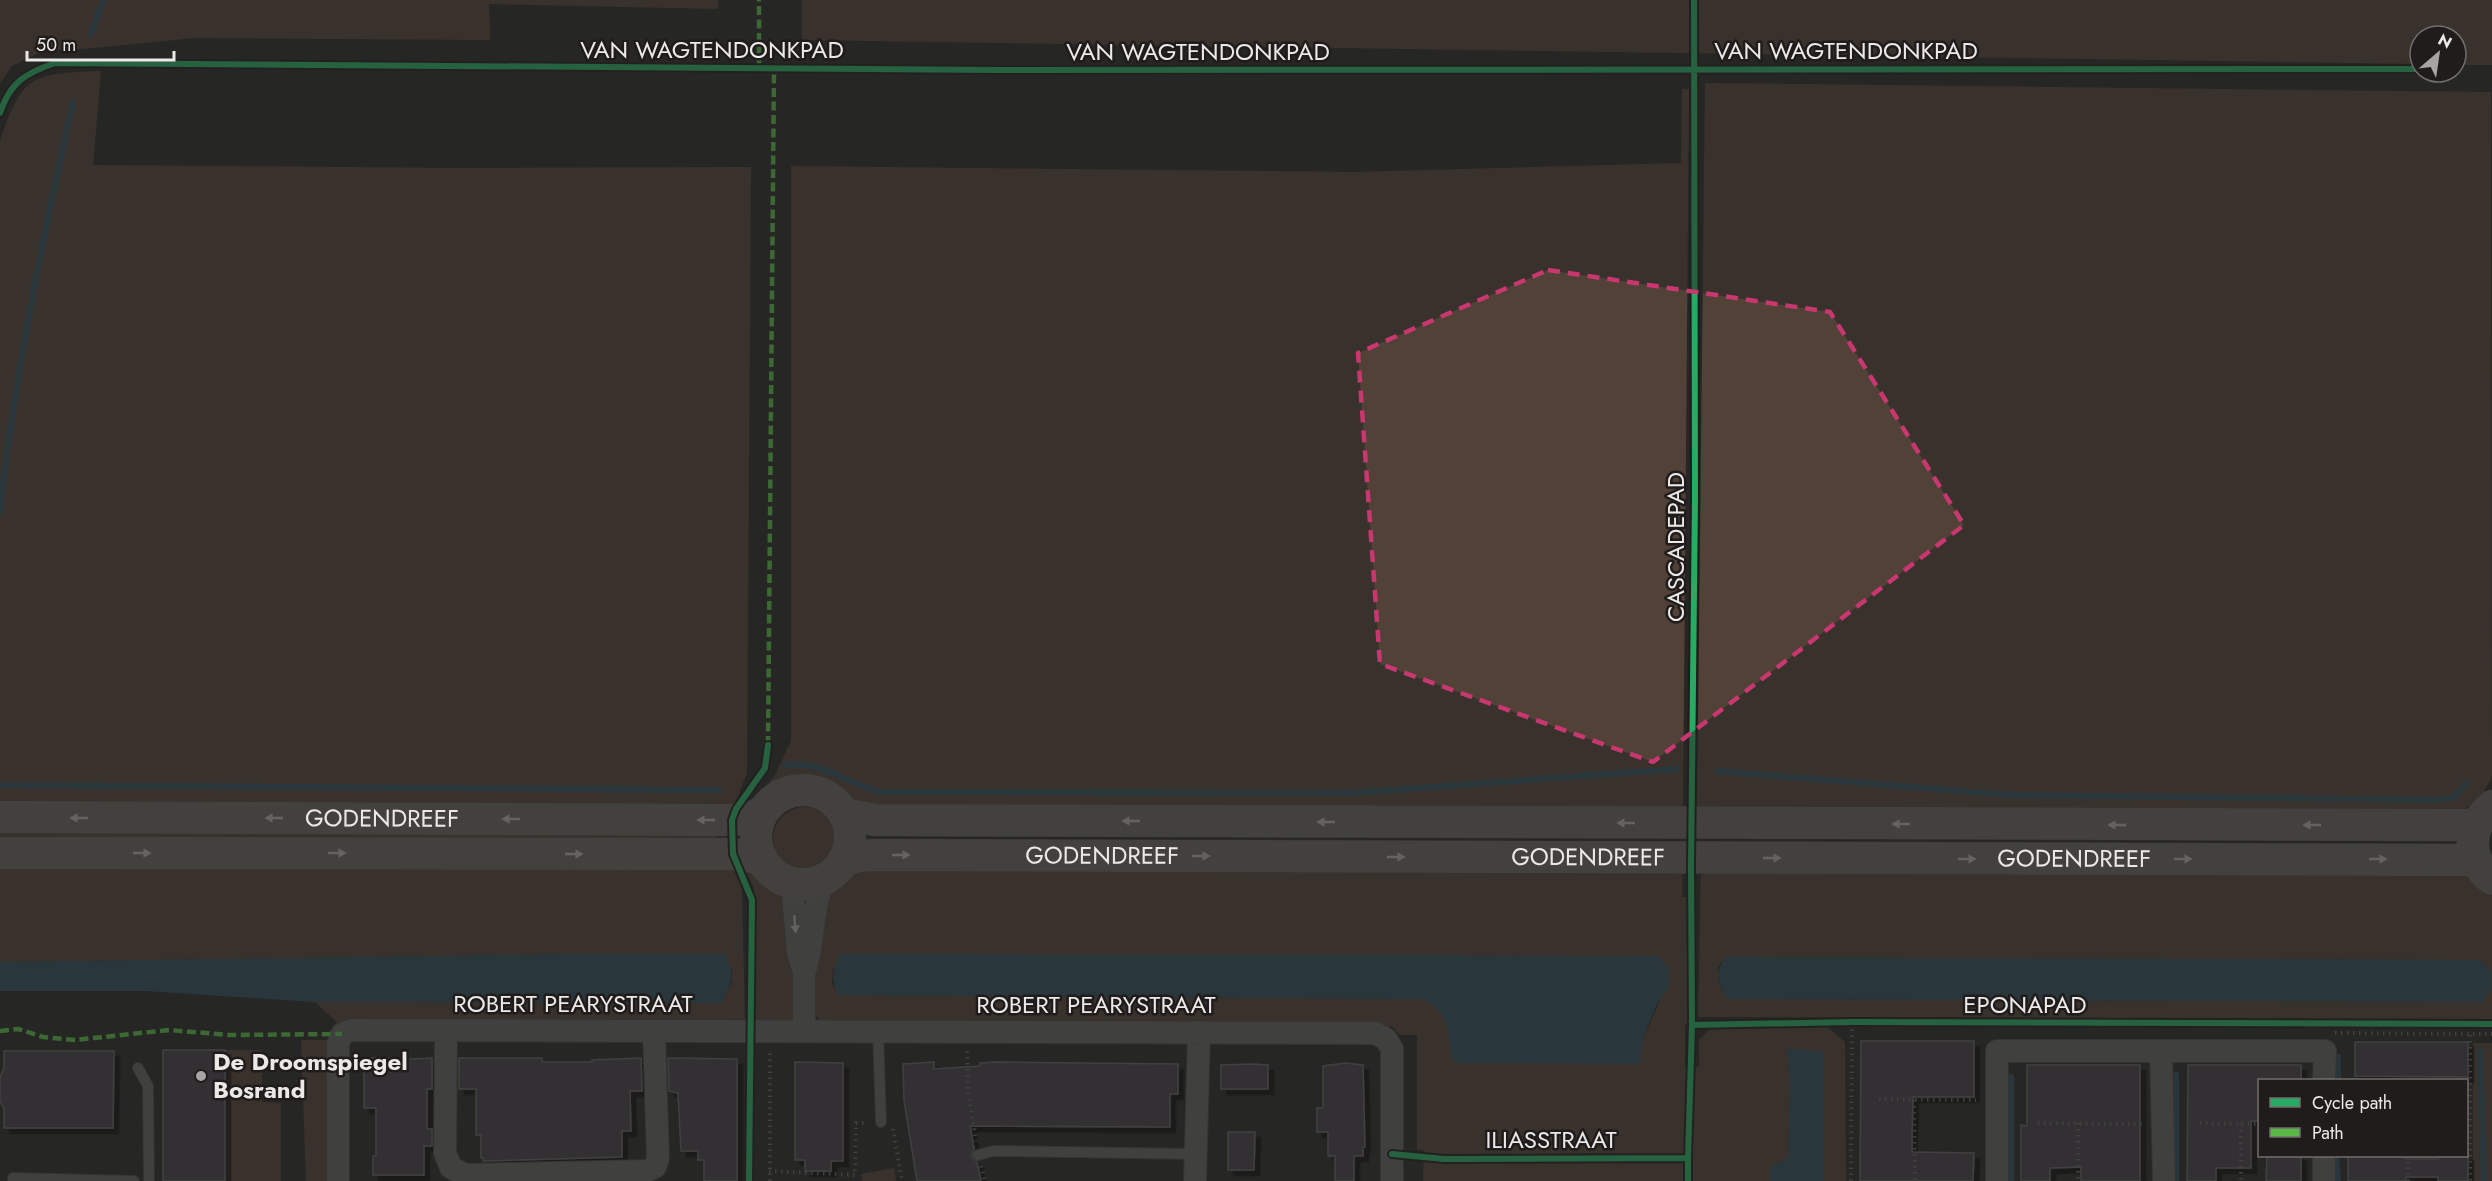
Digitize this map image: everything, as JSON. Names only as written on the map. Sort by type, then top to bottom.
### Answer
[{"type":"main road","points":[[804,790],[827,797],[837,804],[844,814],[850,837],[835,869],[804,883],[772,869],[758,848],[756,836],[763,812],[780,796],[804,790]]},
{"type":"main road","name":"GODENDREEF","points":[[0,817],[732,820],[750,818],[763,812]]},
{"type":"main road","name":"GODENDREEF","points":[[844,814],[875,820],[1699,824],[2484,815]]},
{"type":"main road","points":[[2484,815],[2472,848],[2484,869]]},
{"type":"main road","name":"GODENDREEF","points":[[0,853],[733,854],[772,869]]},
{"type":"main road","name":"GODENDREEF","points":[[835,869],[858,856],[874,855],[1699,858],[2484,869]]},
{"type":"street","points":[[772,869],[791,889],[793,895],[798,953],[804,973],[804,1031]]},
{"type":"street","points":[[804,973],[812,952],[818,897],[835,869]]},
{"type":"street","name":"ROBERT PEARYSTRAAT","points":[[338,1181],[338,1044],[342,1034],[351,1030],[1375,1033],[1386,1039],[1392,1049],[1392,1181]]},
{"type":"street","points":[[446,1030],[444,1153],[451,1168],[466,1175],[647,1171],[655,1167],[658,1160],[654,1031]]},
{"type":"street","points":[[1195,1181],[1199,1032]]},
{"type":"street","points":[[1997,1181],[1997,1051],[2162,1051],[2325,1042],[2324,1079]]},
{"type":"street","points":[[2162,1051],[2164,1181]]},
{"type":"street","points":[[2324,1157],[2324,1181]]},
{"type":"lane","points":[[878,1031],[881,1122]]},
{"type":"lane","points":[[138,1068],[148,1086],[149,1181]]},
{"type":"lane","points":[[978,1155],[993,1151],[1195,1154]]},
{"type":"lane","points":[[13,1181],[13,1178],[134,1181]]},
{"type":"path","points":[[1840,1022],[1863,1022]]},
{"type":"path","points":[[1851,1181],[1852,1022]]},
{"type":"path","points":[[770,1181],[771,1031]]},
{"type":"path","points":[[966,1032],[968,1090],[978,1155],[985,1181]]},
{"type":"path","points":[[2325,1042],[2492,1034]]},
{"type":"path","points":[[2470,1035],[2468,1101],[2470,1181]]},
{"type":"path","points":[[1879,1099],[1976,1100],[1976,1108]]},
{"type":"path","points":[[1914,1100],[1915,1181]]},
{"type":"path","points":[[769,1171],[855,1174],[856,1123],[892,1122],[902,1181]]},
{"type":"path","points":[[2038,1123],[2163,1122]]},
{"type":"path","points":[[2078,1123],[2078,1181]]},
{"type":"path","points":[[2200,1123],[2258,1124]]},
{"type":"path","points":[[2241,1124],[2241,1181]]},
{"type":"path","points":[[2408,1157],[2408,1181]]},
{"type":"highlighted area","points":[[1548,270],[1830,312],[1964,525],[1653,762],[1380,664],[1358,353]]},
{"type":"shaded area","points":[[0,0],[718,0],[718,9],[489,4],[490,40],[195,38],[73,50],[45,50],[12,66],[0,83]]},
{"type":"shaded area","points":[[802,0],[2492,0],[2492,65],[2468,65],[2468,24],[2408,24],[2408,64],[802,40]]},
{"type":"shaded area","points":[[101,71],[93,165],[460,168],[751,167],[747,773],[731,814],[0,814],[0,142],[16,102],[33,82],[60,74]]},
{"type":"shaded area","points":[[1705,83],[2491,92],[2492,775],[2479,798],[2457,812],[1697,818]]},
{"type":"shaded area","points":[[1682,89],[1689,89],[1683,819],[874,815],[852,805],[829,789],[806,781],[784,785],[749,807],[775,775],[791,741],[791,166],[1356,172],[1681,163]]},
{"type":"shaded area","points":[[805,807],[823,813],[831,821],[837,839],[831,857],[823,865],[805,871],[787,865],[779,857],[773,839],[779,821],[787,813]]},
{"type":"shaded area","points":[[0,825],[716,827],[716,850],[0,848]]},
{"type":"shaded area","points":[[0,860],[730,861],[742,888],[745,1025],[340,1025],[315,1002],[721,1003],[732,983],[732,968],[579,954],[0,962]]},
{"type":"shaded area","points":[[1683,864],[1682,897],[1687,897],[1688,1023],[1685,1024],[1685,1067],[1699,1067],[1699,1040],[1711,1028],[1827,1027],[1845,1042],[1846,1181],[1824,1181],[1824,1052],[1787,1048],[1790,1087],[1788,1158],[1770,1168],[1770,1181],[1423,1181],[1424,1150],[1417,1150],[1417,1035],[1400,1035],[1393,1027],[820,1022],[813,1008],[825,904],[835,887],[857,870]],"holes":[[[987,955],[1659,956],[1661,998],[1642,1041],[1639,1064],[1452,1059],[1443,1016],[1431,1003],[1422,999],[838,995],[832,984],[833,968]]]},
{"type":"shaded area","points":[[1701,866],[2464,872],[2487,889],[2492,896],[2492,1019],[1698,1017]],"holes":[[[1726,957],[2480,960],[2491,971],[2491,988],[2482,1002],[1727,999],[1719,984],[1718,967]]]},
{"type":"shaded area","points":[[744,867],[761,870],[783,892],[795,974],[795,1018],[792,1021],[756,1020],[756,902],[753,886]]},
{"type":"shaded area","points":[[301,1040],[331,1040],[331,1181],[306,1181]]},
{"type":"shaded area","points":[[2473,1043],[2492,1043],[2492,1181],[2473,1181]]},
{"type":"shaded area","points":[[225,1050],[262,1050],[262,1102],[281,1103],[281,1181],[225,1181],[225,1086],[216,1068],[225,1068]]},
{"type":"shaded area","points":[[894,1168],[896,1181],[862,1181],[861,1174]]},
{"type":"water","points":[[725,954],[731,968],[731,979],[721,1003],[315,1002],[145,991],[0,991],[0,962]]},
{"type":"water","points":[[841,954],[1659,956],[1669,969],[1669,986],[1656,1006],[1642,1041],[1640,1064],[1459,1063],[1452,1060],[1443,1016],[1431,1003],[1422,999],[838,995],[834,984],[834,974]]},
{"type":"water","points":[[1726,957],[2480,960],[2491,971],[2491,988],[2482,1002],[1727,999],[1719,978],[1722,962]]},
{"type":"water","points":[[1787,1048],[1824,1052],[1824,1181],[1770,1181],[1770,1168],[1788,1158],[1790,1087]]},
{"type":"building","points":[[1861,1041],[1974,1041],[1974,1097],[1913,1097],[1912,1135],[1912,1152],[1974,1153],[1973,1181],[1860,1181]]},
{"type":"building","points":[[2355,1042],[2468,1042],[2468,1077],[2355,1076]]},
{"type":"building","points":[[163,1050],[225,1050],[225,1181],[163,1181]]},
{"type":"building","points":[[4,1051],[114,1051],[113,1128],[4,1128],[4,1109],[0,1101],[0,1077],[4,1068]]},
{"type":"building","points":[[364,1058],[390,1058],[390,1060],[432,1058],[432,1089],[427,1089],[427,1129],[432,1129],[432,1146],[424,1146],[424,1175],[373,1175],[373,1156],[376,1156],[376,1108],[364,1108]]},
{"type":"building","points":[[459,1058],[542,1058],[542,1062],[592,1062],[592,1060],[641,1058],[642,1091],[630,1091],[631,1131],[622,1131],[622,1157],[483,1161],[481,1135],[476,1135],[476,1089],[459,1089]]},
{"type":"building","points":[[668,1058],[737,1059],[737,1181],[704,1181],[704,1160],[698,1160],[698,1151],[681,1151],[678,1093],[669,1091]]},
{"type":"building","points":[[795,1062],[843,1063],[843,1161],[831,1161],[831,1171],[805,1171],[805,1160],[795,1160]]},
{"type":"building","points":[[934,1062],[934,1069],[980,1066],[980,1063],[996,1062],[1178,1064],[1178,1094],[1170,1094],[1170,1127],[970,1126],[974,1149],[971,1156],[977,1162],[981,1181],[917,1181],[904,1100],[903,1064]]},
{"type":"building","points":[[1345,1063],[1363,1065],[1365,1147],[1363,1147],[1363,1156],[1354,1156],[1354,1181],[1335,1181],[1335,1156],[1328,1156],[1328,1132],[1317,1132],[1317,1108],[1323,1108],[1323,1066]]},
{"type":"building","points":[[1221,1065],[1268,1065],[1268,1089],[1221,1089]]},
{"type":"building","points":[[2027,1065],[2140,1065],[2140,1181],[2081,1181],[2081,1167],[2050,1168],[2050,1181],[2021,1181],[2021,1125],[2027,1126]]},
{"type":"building","points":[[2188,1065],[2301,1065],[2301,1079],[2258,1079],[2258,1121],[2251,1121],[2251,1168],[2216,1168],[2216,1181],[2187,1181]]},
{"type":"building","points":[[1228,1132],[1255,1132],[1254,1170],[1228,1170]]},
{"type":"building","points":[[2267,1157],[2301,1157],[2301,1181],[2266,1181]]},
{"type":"building","points":[[2348,1157],[2438,1159],[2438,1157],[2468,1157],[2468,1181],[2438,1181],[2438,1177],[2406,1177],[2406,1181],[2348,1181]]},
{"type":"waterway","points":[[91,34],[103,0]]},
{"type":"waterway","points":[[0,511],[31,306],[73,102]]},
{"type":"waterway","points":[[786,765],[812,766],[881,792],[1352,793],[1677,769]]},
{"type":"waterway","points":[[1717,771],[2010,795],[2433,800],[2453,798],[2467,783]]},
{"type":"waterway","points":[[0,785],[719,790]]},
{"type":"waterway","points":[[2480,1050],[2484,1181]]},
{"type":"waterway","points":[[2338,1057],[2338,1079]]},
{"type":"waterway","points":[[2176,1075],[2176,1181]]},
{"type":"waterway","points":[[2011,1077],[2011,1181]]},
{"type":"waterway","points":[[2336,1157],[2338,1181]]},
{"type":"marked path","points":[[759,0],[759,69]]},
{"type":"marked path","points":[[768,745],[774,69]]},
{"type":"marked path","points":[[0,1031],[18,1029],[43,1037],[75,1040],[169,1030],[229,1035],[342,1034]]},
{"type":"cycle path","name":"CASCADEPAD","points":[[1692,1025],[1691,867],[1695,498],[1694,0]]},
{"type":"cycle path","name":"VAN WAGTENDONKPAD","points":[[0,113],[4,102],[20,80],[55,63],[998,70],[2408,69]]},
{"type":"cycle path","points":[[749,1181],[752,900],[733,854],[732,820],[736,809],[765,768],[768,745]]},
{"type":"cycle path","name":"EPONAPAD","points":[[1688,1158],[1692,1025],[1852,1022],[2492,1024]]},
{"type":"cycle path","name":"ILIASSTRAAT","points":[[1392,1154],[1444,1159],[1688,1158],[1688,1181]]},
{"type":"place","name":"De Droomspiegel Bosrand","points":[[201,1076]]}]
